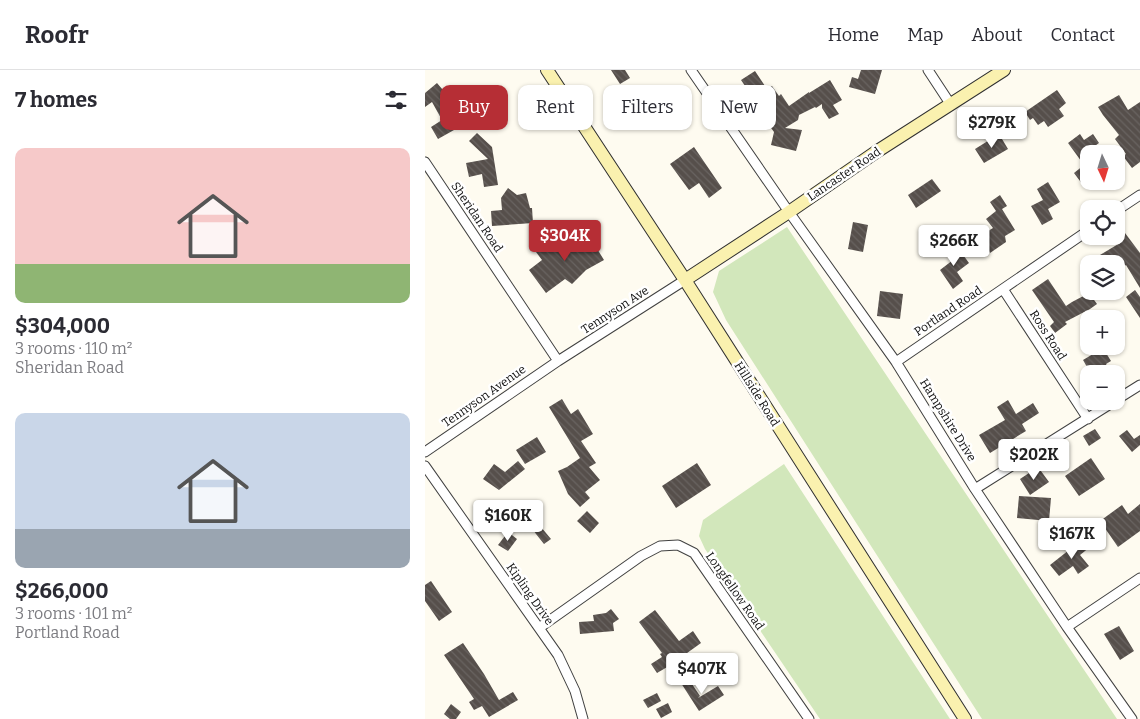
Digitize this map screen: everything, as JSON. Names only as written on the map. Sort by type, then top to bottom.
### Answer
[{"type":"main road","name":"Hillside Road","points":[[547,70],[685,280],[965,719]]},
{"type":"main road","name":"Lancaster Road","points":[[685,280],[876,152],[1004,70]]},
{"type":"street","name":"Hampshire Drive","points":[[691,70],[789,212],[897,362],[975,489],[1131,719]]},
{"type":"street","points":[[928,70],[951,105]]},
{"type":"street","name":"Sheridan Road","points":[[425,162],[558,361]]},
{"type":"street","points":[[1125,205],[1140,195]]},
{"type":"street","name":"Portland Road","points":[[897,362],[1080,236]]},
{"type":"street","name":"Tennyson Ave","points":[[558,361],[685,280]]},
{"type":"street","name":"Ross Road","points":[[1003,289],[1088,419]]},
{"type":"street","name":"Tennyson Avenue","points":[[425,452],[558,361]]},
{"type":"street","points":[[1125,395],[1140,385]]},
{"type":"street","points":[[975,489],[1102,410]]},
{"type":"street","name":"Kipling Drive","points":[[425,466],[558,655],[575,691],[583,719]]},
{"type":"street","name":"Longfellow Road","points":[[539,628],[641,556],[660,546],[678,545],[694,553],[809,719]]},
{"type":"street","points":[[1067,627],[1140,578]]},
{"type":"green space","points":[[787,227],[1117,719],[982,719],[726,320],[713,292],[719,271]]},
{"type":"green space","points":[[784,464],[950,719],[820,719],[705,549],[699,536],[703,520]]},
{"type":"building","points":[[611,70],[625,70],[630,78],[620,84]]},
{"type":"building","points":[[861,70],[882,70],[875,94],[849,87],[852,77],[858,79]]},
{"type":"building","points":[[755,71],[764,85],[744,85],[741,80]]},
{"type":"building","points":[[830,80],[842,100],[833,105],[839,114],[829,119],[822,108],[822,104],[799,115],[798,120],[785,128],[802,130],[796,151],[771,145],[774,132],[773,130],[776,130],[776,92],[779,96],[781,94],[789,106]]},
{"type":"building","points":[[437,83],[440,87],[440,116],[432,102],[425,107],[425,93]]},
{"type":"building","points":[[1057,90],[1066,103],[1059,109],[1064,116],[1048,127],[1044,121],[1038,125],[1033,118],[1030,120],[1025,112]]},
{"type":"building","points":[[1119,95],[1128,110],[1140,102],[1140,162],[1132,168],[1125,159],[1125,145],[1119,145],[1115,139],[1119,135],[1098,107]]},
{"type":"building","points":[[440,121],[440,130],[454,130],[438,139],[431,127]]},
{"type":"building","points":[[477,133],[492,147],[498,185],[484,187],[482,174],[469,177],[466,163],[488,159],[469,141]]},
{"type":"building","points":[[999,134],[1008,149],[984,163],[975,149]]},
{"type":"building","points":[[1080,134],[1084,140],[1093,134],[1099,143],[1096,145],[1080,145],[1080,160],[1068,143]]},
{"type":"building","points":[[694,147],[722,188],[709,198],[699,183],[689,190],[670,164]]},
{"type":"building","points":[[1080,168],[1080,181],[1074,173]]},
{"type":"building","points":[[932,179],[941,191],[916,208],[908,195]]},
{"type":"building","points":[[1048,182],[1060,202],[1048,209],[1053,219],[1042,225],[1031,206],[1043,200],[1037,189]]},
{"type":"building","points":[[508,188],[517,195],[526,193],[530,208],[532,208],[533,223],[492,226],[491,211],[502,210],[501,198]]},
{"type":"building","points":[[1000,195],[1007,206],[1002,209],[1015,230],[1005,236],[1006,242],[990,253],[980,236],[993,228],[986,219],[996,211],[990,202]]},
{"type":"building","points":[[853,222],[868,225],[863,252],[848,249]]},
{"type":"building","points":[[585,233],[604,260],[586,270],[572,284],[565,279],[546,293],[529,270],[542,260],[536,252],[558,238],[563,247]]},
{"type":"building","points":[[1125,233],[1140,253],[1140,288],[1125,266],[1125,255],[1100,255],[1117,245],[1125,245]]},
{"type":"building","points":[[956,245],[969,263],[957,272],[963,281],[953,289],[940,270],[953,260],[946,251]]},
{"type":"building","points":[[1048,279],[1066,306],[1080,298],[1080,300],[1094,300],[1097,304],[1088,310],[1080,310],[1080,314],[1065,322],[1067,324],[1055,333],[1050,326],[1054,322],[1032,290]]},
{"type":"building","points":[[1135,290],[1140,297],[1140,318],[1126,297]]},
{"type":"building","points":[[880,291],[903,294],[900,319],[877,316]]},
{"type":"building","points":[[1091,355],[1107,355],[1111,361],[1106,365],[1086,365],[1083,360]]},
{"type":"building","points":[[562,399],[571,414],[578,409],[593,434],[581,441],[596,463],[589,467],[600,480],[585,492],[590,498],[580,507],[568,494],[558,471],[580,458],[549,407]]},
{"type":"building","points":[[1008,400],[1016,414],[1033,403],[1039,413],[1022,424],[1026,431],[990,453],[979,435],[1005,420],[997,407]]},
{"type":"building","points":[[1095,429],[1101,438],[1089,446],[1083,436]]},
{"type":"building","points":[[1127,430],[1134,439],[1140,435],[1140,445],[1132,452],[1119,436]]},
{"type":"building","points":[[537,437],[546,452],[525,464],[516,450]]},
{"type":"building","points":[[1091,458],[1105,479],[1079,496],[1065,476]]},
{"type":"building","points":[[518,461],[525,469],[499,490],[483,479],[494,464],[505,472]]},
{"type":"building","points":[[697,463],[711,485],[676,508],[662,486]]},
{"type":"building","points":[[1038,467],[1049,482],[1030,495],[1020,479]]},
{"type":"building","points":[[1019,496],[1051,498],[1049,521],[1017,518]]},
{"type":"building","points":[[1140,504],[1140,531],[1118,547],[1100,521],[1122,505],[1128,514]]},
{"type":"building","points":[[527,510],[530,513],[534,511],[539,519],[536,521],[551,539],[544,544],[522,514]]},
{"type":"building","points":[[587,511],[599,523],[590,533],[577,521]]},
{"type":"building","points":[[508,532],[517,539],[508,551],[498,545]]},
{"type":"building","points":[[1083,539],[1090,547],[1080,555],[1089,566],[1078,574],[1073,566],[1059,576],[1050,565]]},
{"type":"building","points":[[431,581],[452,612],[439,621],[425,601],[425,585]]},
{"type":"building","points":[[611,609],[619,619],[613,623],[614,631],[580,634],[579,622],[594,621],[593,615],[606,613]]},
{"type":"building","points":[[655,610],[679,641],[693,631],[701,643],[657,673],[651,664],[662,657],[660,654],[662,653],[639,622]]},
{"type":"building","points":[[1119,626],[1134,651],[1120,660],[1104,634]]},
{"type":"building","points":[[463,643],[499,700],[513,692],[518,700],[489,717],[482,706],[474,710],[469,702],[474,699],[444,655]]},
{"type":"building","points":[[688,678],[700,696],[698,698],[718,686],[724,695],[699,711],[681,683]]},
{"type":"building","points":[[657,693],[661,701],[648,708],[643,700]]},
{"type":"building","points":[[668,703],[672,712],[661,718],[656,709]]},
{"type":"building","points":[[451,704],[461,712],[456,719],[450,719],[444,714]]}]
